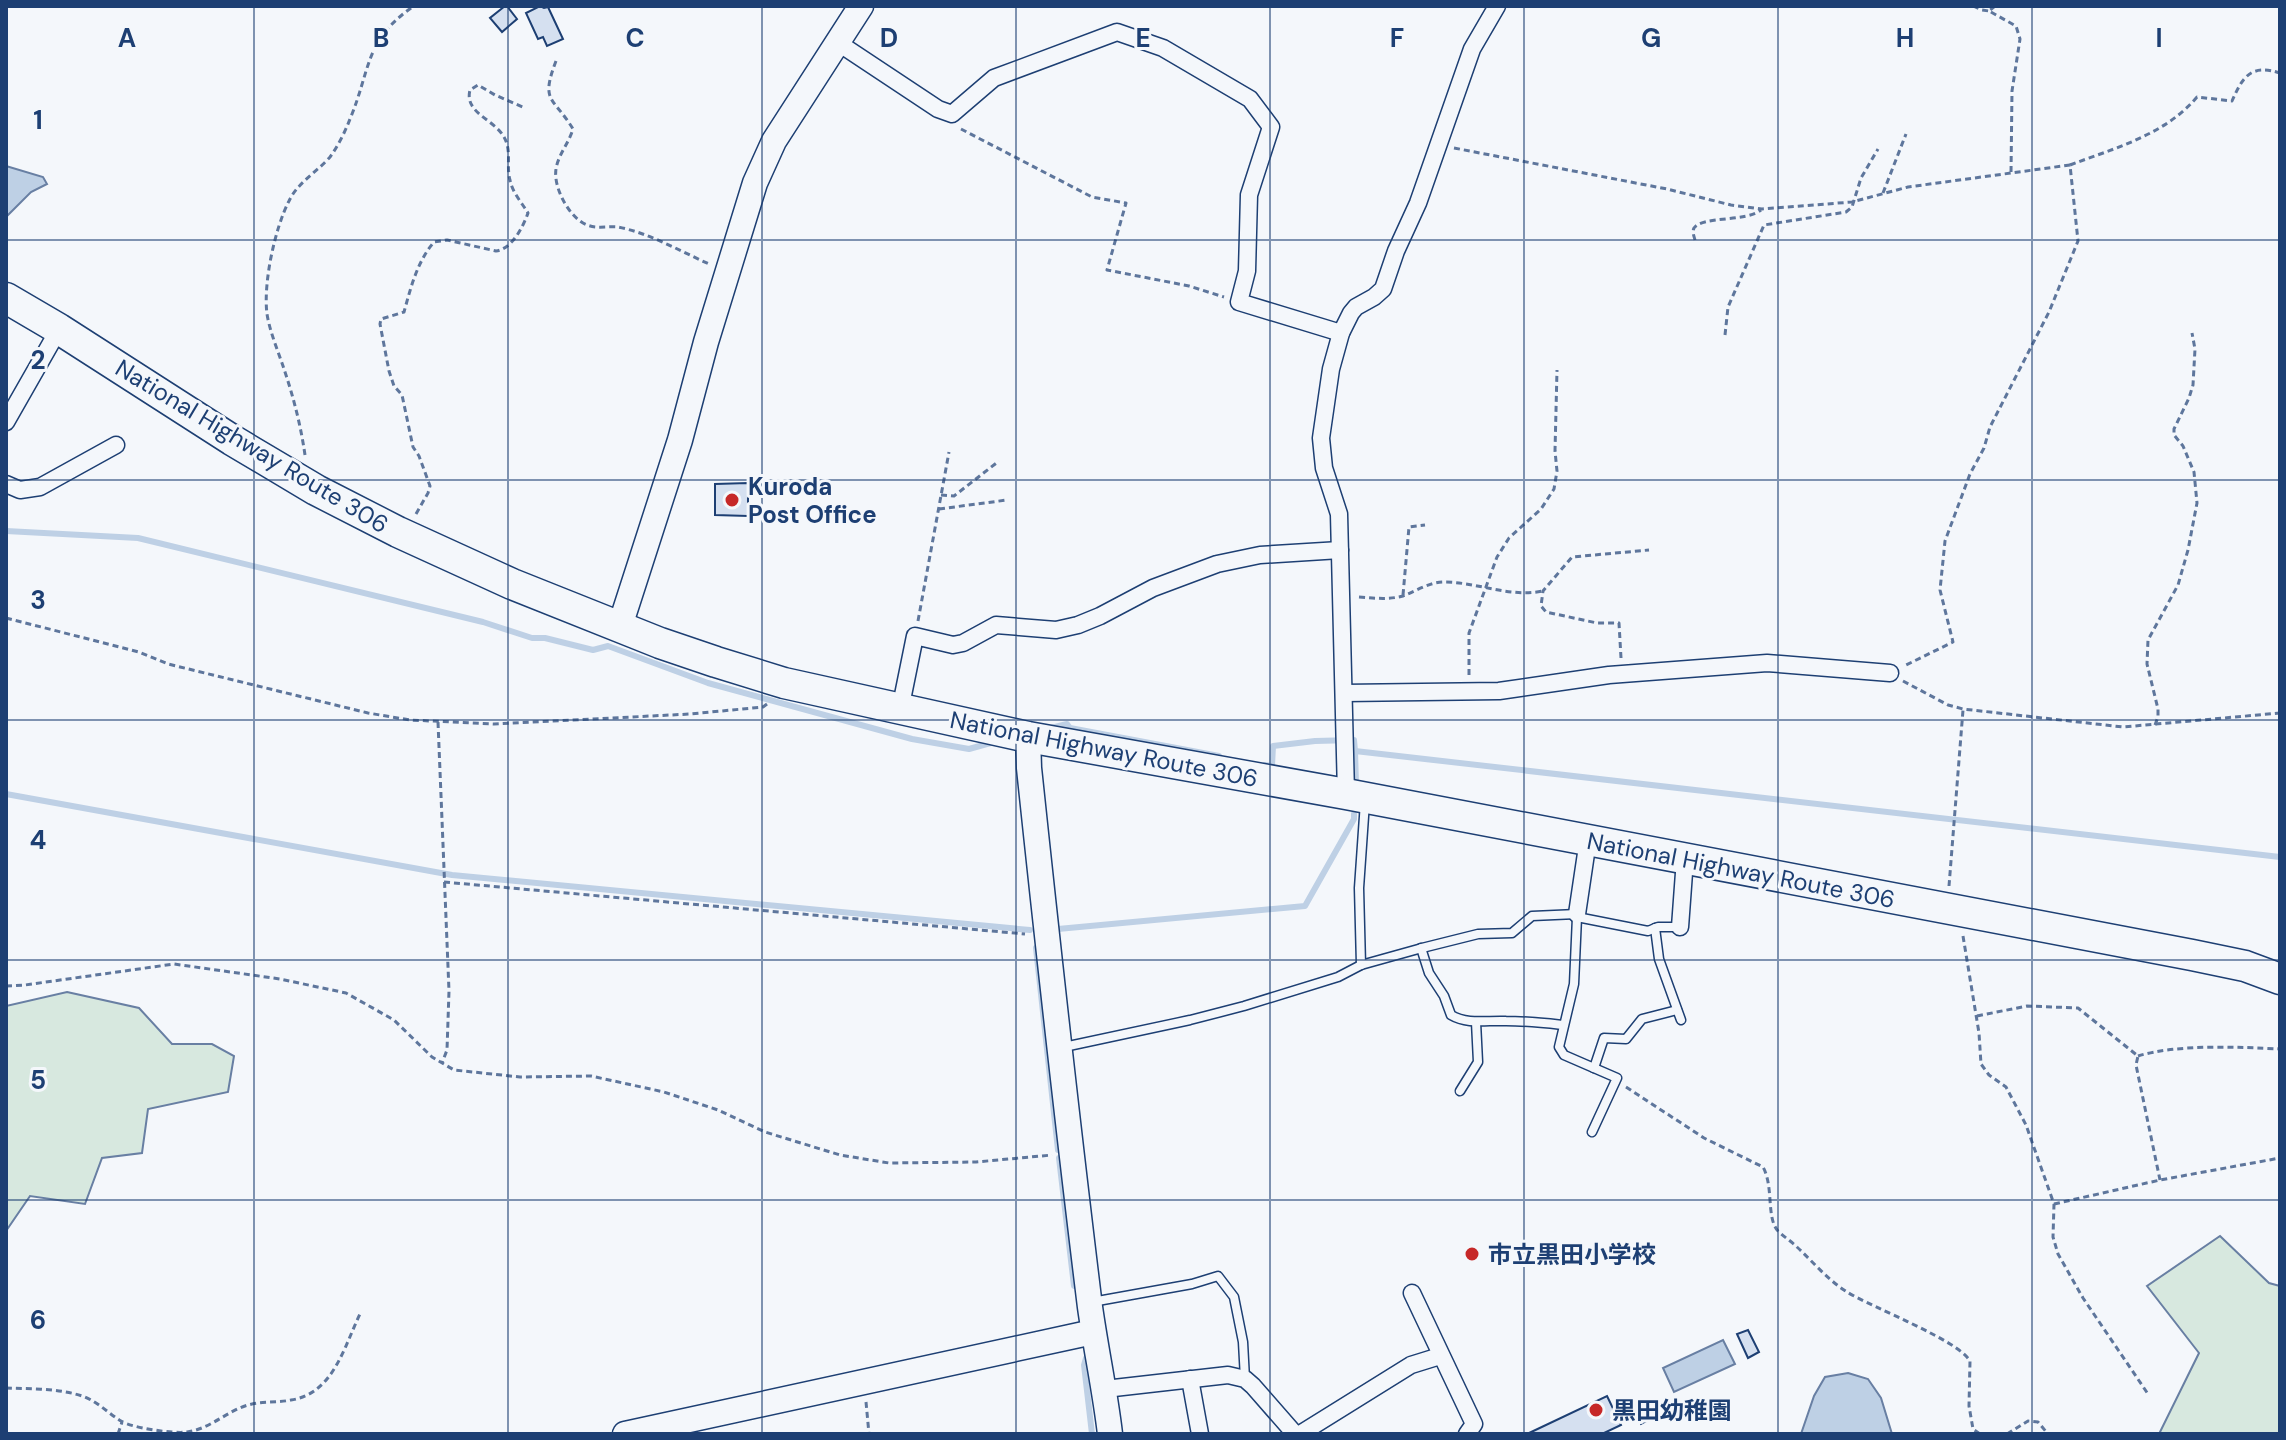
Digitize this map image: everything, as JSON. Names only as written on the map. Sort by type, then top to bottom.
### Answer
[{"type":"highway","name":"National Highway Route 306","points":[[6,298],[232,440],[404,535],[512,584],[688,653],[770,679],[1028,737],[2192,955],[2245,966],[2280,979]]},
{"type":"street","points":[[620,626],[676,454],[746,207],[764,161],[784,125],[861,6]]},
{"type":"street","points":[[1356,796],[1344,693],[1339,514],[1324,468],[1321,438],[1328,384],[1341,333],[1356,307],[1383,289],[1418,203],[1472,49],[1497,6]]},
{"type":"street","points":[[837,42],[938,109],[952,114],[994,78],[1117,32],[1163,48],[1250,99],[1271,127],[1249,195],[1247,271],[1239,302],[1341,333]]},
{"type":"street","points":[[6,422],[59,329]]},
{"type":"street","points":[[6,484],[20,490],[40,487],[116,445]]},
{"type":"street","points":[[900,710],[915,636],[953,645],[963,643],[996,625],[1056,630],[1100,616],[1153,588],[1217,564],[1260,555],[1340,550]]},
{"type":"street","points":[[1344,693],[1499,691],[1622,674],[1767,663],[1890,673]]},
{"type":"street","points":[[1028,737],[1059,1048],[1093,1332],[1105,1389],[1110,1434]]},
{"type":"street","points":[[1577,916],[1588,840]]},
{"type":"street","points":[[1680,927],[1685,859]]},
{"type":"street","points":[[1412,1293],[1474,1424],[1467,1434]]},
{"type":"street","points":[[625,1434],[1093,1332]]},
{"type":"street","points":[[1105,1389],[1228,1375],[1245,1379],[1297,1434],[1411,1365],[1440,1356]]},
{"type":"street","points":[[1190,1379],[1200,1434]]},
{"type":"lane","points":[[1356,796],[1361,965]]},
{"type":"lane","points":[[1059,1048],[1244,1006],[1338,977],[1361,965],[1421,948],[1478,934],[1512,933],[1532,916],[1577,916],[1648,931],[1680,927]]},
{"type":"lane","points":[[1577,916],[1574,984],[1563,1025],[1561,1052],[1617,1078],[1592,1132]]},
{"type":"lane","points":[[1655,928],[1659,959],[1681,1020]]},
{"type":"lane","points":[[1421,948],[1429,973],[1444,996],[1451,1015],[1476,1022],[1498,1020],[1563,1025]]},
{"type":"lane","points":[[1594,1068],[1604,1038],[1626,1039],[1642,1019],[1677,1010]]},
{"type":"lane","points":[[1460,1091],[1478,1062],[1476,1022]]},
{"type":"lane","points":[[1090,1303],[1192,1284],[1218,1276],[1234,1297],[1243,1342],[1245,1379]]},
{"type":"path","points":[[302,481],[307,470],[303,441],[292,392],[267,315],[271,259],[291,196],[338,144],[376,44],[396,18],[414,6]]},
{"type":"path","points":[[1973,6],[2016,26],[2020,39],[2012,91],[2011,173]]},
{"type":"path","points":[[1989,11],[1995,6]]},
{"type":"path","points":[[556,61],[547,90],[551,101],[573,129],[556,167],[556,178],[566,205],[578,220],[587,225],[616,227],[640,234],[728,270]]},
{"type":"path","points":[[1438,145],[1762,209],[1854,201],[1908,187],[2070,165],[2149,135],[2185,110],[2197,97],[2232,101],[2242,80],[2253,71],[2280,73]]},
{"type":"path","points":[[404,535],[430,486],[413,447],[402,395],[394,386],[389,371],[381,319],[404,312],[409,288],[434,242],[447,240],[496,251],[509,246],[528,213],[509,178],[507,143],[498,127],[470,106],[468,98],[470,90],[478,85],[525,108]]},
{"type":"path","points":[[952,114],[961,131],[1092,197],[1126,203],[1107,270],[1189,286],[1239,302]]},
{"type":"path","points":[[1883,194],[1906,134]]},
{"type":"path","points":[[1725,335],[1731,299],[1764,225],[1846,212],[1852,207],[1861,178],[1878,149]]},
{"type":"path","points":[[1890,673],[1953,642],[1940,590],[1945,541],[1990,427],[2049,312],[2078,241],[2070,165]]},
{"type":"path","points":[[1695,240],[1694,228],[1703,222],[1745,218],[1762,209]]},
{"type":"path","points":[[2155,725],[2158,709],[2147,664],[2148,640],[2178,585],[2197,503],[2197,487],[2190,459],[2174,435],[2175,423],[2186,406],[2193,385],[2195,349],[2192,333]]},
{"type":"path","points":[[1469,691],[1469,633],[1485,586],[1504,546],[1541,509],[1554,489],[1557,471],[1557,370]]},
{"type":"path","points":[[915,636],[949,452]]},
{"type":"path","points":[[941,495],[954,496],[999,461]]},
{"type":"path","points":[[939,509],[1007,500]]},
{"type":"path","points":[[1403,596],[1409,527],[1425,525]]},
{"type":"path","points":[[1622,674],[1619,623],[1582,620],[1546,612],[1541,606],[1543,591],[1572,557],[1649,550]]},
{"type":"path","points":[[1341,599],[1353,596],[1386,599],[1403,596],[1442,581],[1522,593],[1543,591]]},
{"type":"path","points":[[6,618],[139,652],[168,664],[368,713],[410,720],[494,724],[690,714],[763,707],[770,702]]},
{"type":"path","points":[[1890,673],[1919,691],[1963,709],[2123,727],[2280,713]]},
{"type":"path","points":[[1963,709],[1956,911],[1962,928],[1977,1016],[1981,1064],[1989,1075],[2006,1087],[2026,1125],[2054,1204],[2053,1237],[2058,1254],[2083,1298],[2148,1394]]},
{"type":"path","points":[[438,722],[449,991],[447,1050],[442,1063]]},
{"type":"path","points":[[444,880],[1047,934]]},
{"type":"path","points":[[6,986],[174,964],[280,979],[346,993],[394,1020],[432,1057],[454,1070],[520,1077],[591,1076],[664,1092],[718,1110],[765,1132],[840,1155],[889,1163],[976,1162],[1072,1154]]},
{"type":"path","points":[[1977,1016],[2027,1006],[2078,1008],[2138,1056]]},
{"type":"path","points":[[2138,1056],[2150,1052],[2209,1048],[2280,1049]]},
{"type":"path","points":[[2138,1056],[2136,1065],[2160,1180]]},
{"type":"path","points":[[1616,1081],[1704,1138],[1763,1167],[1770,1187],[1771,1215],[1776,1229],[1836,1284],[1966,1354],[1970,1361],[1969,1406],[1973,1429],[1980,1434]]},
{"type":"path","points":[[2054,1204],[2280,1158]]},
{"type":"path","points":[[6,1388],[65,1391],[99,1404],[122,1422],[187,1432],[250,1404],[294,1400],[321,1388],[331,1376],[360,1314]]},
{"type":"path","points":[[863,1382],[869,1434]]},
{"type":"path","points":[[2007,1434],[2028,1421],[2038,1422],[2048,1434]]},
{"type":"path","points":[[118,1434],[122,1422]]},
{"type":"shaded area","points":[[67,992],[139,1008],[172,1044],[212,1044],[234,1056],[228,1092],[148,1109],[142,1153],[102,1158],[85,1204],[30,1196],[6,1231],[6,1006]]},
{"type":"shaded area","points":[[2220,1236],[2269,1283],[2280,1286],[2280,1434],[2159,1434],[2199,1353],[2147,1286]]},
{"type":"water","points":[[6,166],[43,177],[47,184],[31,192],[6,217]]},
{"type":"water","points":[[1723,1340],[1735,1364],[1674,1392],[1663,1368]]},
{"type":"water","points":[[1848,1373],[1868,1379],[1881,1398],[1892,1434],[1801,1434],[1814,1396],[1825,1377]]},
{"type":"building","points":[[505,6],[517,19],[502,32],[490,18]]},
{"type":"building","points":[[540,6],[548,7],[563,39],[547,46],[543,37],[538,39],[526,13]]},
{"type":"building","points":[[748,483],[748,516],[715,515],[715,484]]},
{"type":"building","points":[[1748,1330],[1759,1352],[1748,1358],[1737,1334]]},
{"type":"building","name":"黒田幼稚園","points":[[1607,1396],[1621,1425],[1602,1434],[1527,1434]]},
{"type":"building","points":[[1655,1407],[1659,1414],[1641,1424],[1637,1417]]},
{"type":"waterway","points":[[6,531],[138,538],[483,622],[532,638],[545,638],[593,650],[608,646],[708,683],[912,739],[969,749],[994,742]]},
{"type":"waterway","points":[[1051,728],[1067,724],[1070,728],[1219,756]]},
{"type":"waterway","points":[[1265,765],[1272,766],[1273,746],[1354,740],[1355,751]]},
{"type":"waterway","points":[[1356,784],[1355,751],[2280,857]]},
{"type":"waterway","points":[[6,794],[452,875],[1030,930]]},
{"type":"waterway","points":[[1058,929],[1305,906],[1354,814]]},
{"type":"waterway","points":[[1036,948],[1058,1150]]},
{"type":"waterway","points":[[1059,1158],[1074,1286]]},
{"type":"waterway","points":[[1086,1358],[1084,1365],[1092,1434]]},
{"type":"place","name":"Kuroda Post Office","points":[[732,500]]},
{"type":"place","name":"市立黒田小学校","points":[[1472,1254]]},
{"type":"place","name":"黒田幼稚園","points":[[1596,1410]]}]
